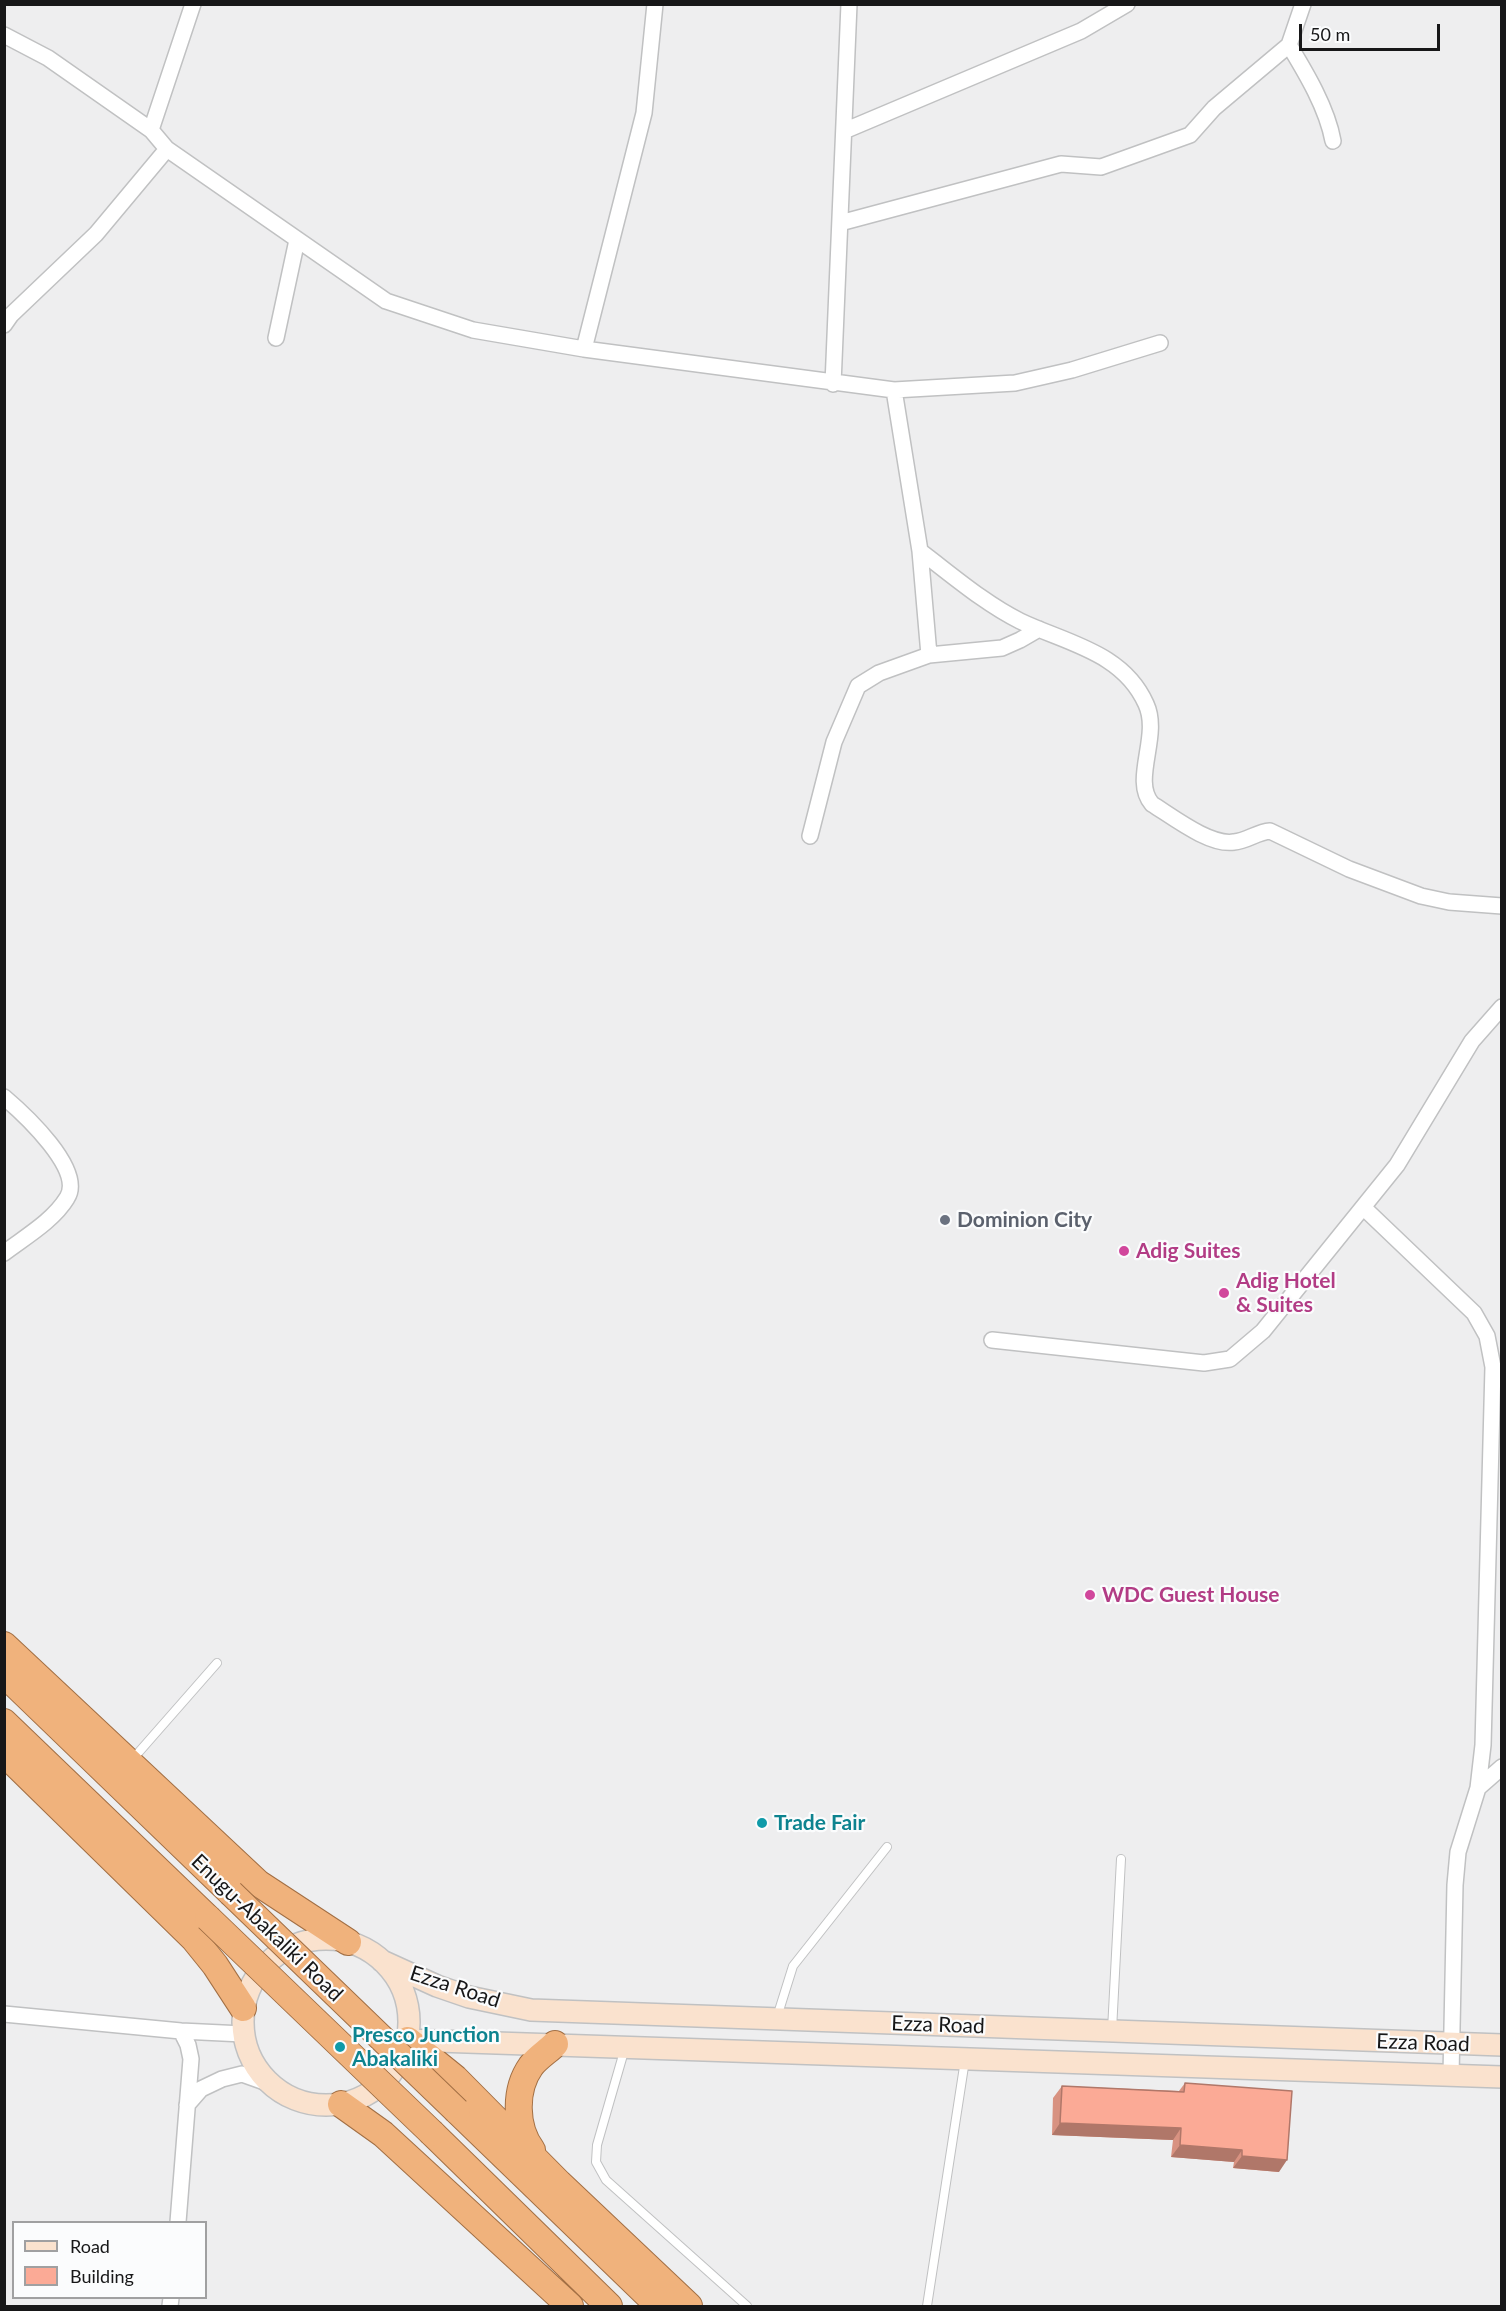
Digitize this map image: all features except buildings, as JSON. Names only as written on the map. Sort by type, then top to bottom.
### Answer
[{"type":"highway","points":[[4,1645],[258,1883],[348,1942]]},
{"type":"highway","name":"Enugu-Abakaliki Road","points":[[4,1674],[659,2307]]},
{"type":"highway","points":[[4,1722],[432,2133],[609,2307]]},
{"type":"highway","points":[[4,1753],[194,1939],[215,1965],[243,2007]]},
{"type":"highway","points":[[408,2040],[455,2078],[559,2183],[689,2307]]},
{"type":"highway","points":[[555,2044],[531,2066],[520,2091],[518,2112],[521,2131],[559,2183]]},
{"type":"highway","points":[[341,2104],[383,2134],[570,2307]]},
{"type":"main road","points":[[314,1940],[348,1942],[366,1949],[382,1960],[394,1974],[408,2005],[408,2040],[394,2069],[371,2092],[341,2104],[316,2105],[291,2098],[270,2084],[257,2070],[248,2053],[243,2034],[243,2007],[250,1986],[263,1966],[281,1952],[302,1942],[314,1940]]},
{"type":"main road","name":"Ezza Road","points":[[382,1960],[436,1986],[531,2010],[1502,2045]]},
{"type":"main road","name":"Ezza Road","points":[[408,2040],[1502,2077]]},
{"type":"street","points":[[151,130],[193,4]]},
{"type":"street","points":[[584,349],[644,113],[655,4]]},
{"type":"street","points":[[833,384],[849,4]]},
{"type":"street","points":[[844,132],[1081,31],[1127,4]]},
{"type":"street","points":[[840,223],[1061,164],[1107,166],[1190,135],[1214,108],[1289,45],[1303,4]]},
{"type":"street","points":[[4,35],[48,58],[151,130],[167,149],[386,301],[473,330],[584,349],[833,384],[894,390],[1015,383],[1072,370],[1160,343]]},
{"type":"street","points":[[1289,45],[1321,106],[1333,141]]},
{"type":"street","points":[[4,325],[11,315],[96,234],[167,149]]},
{"type":"street","points":[[276,338],[297,240]]},
{"type":"street","points":[[894,390],[920,551],[929,655]]},
{"type":"street","points":[[920,551],[974,592],[1020,621],[1106,658],[1130,678],[1147,704],[1152,726],[1143,786],[1146,797],[1152,804],[1208,837],[1224,842],[1236,842],[1260,832],[1270,831],[1349,869],[1421,896],[1449,902],[1502,906]]},
{"type":"street","points":[[810,836],[834,742],[858,687],[879,673],[929,655],[1002,648],[1040,629]]},
{"type":"street","points":[[992,1340],[1204,1364],[1230,1359],[1263,1331],[1364,1208],[1397,1165],[1472,1041],[1502,1007]]},
{"type":"street","points":[[4,1097],[28,1118],[61,1158],[70,1179],[69,1196],[57,1211],[4,1253]]},
{"type":"street","points":[[1364,1208],[1474,1313],[1487,1336],[1491,1356],[1493,1389],[1483,1745],[1478,1788],[1458,1852],[1455,1885],[1450,2075]]},
{"type":"street","points":[[1478,1788],[1502,1767]]},
{"type":"street","points":[[4,2014],[182,2031],[243,2034]]},
{"type":"street","points":[[178,2221],[191,2059],[182,2031]]},
{"type":"street","points":[[187,2105],[201,2089],[222,2079],[242,2074],[270,2084]]},
{"type":"lane","points":[[130,1762],[217,1663]]},
{"type":"lane","points":[[776,2019],[793,1966],[887,1847]]},
{"type":"lane","points":[[1112,2031],[1121,1859]]},
{"type":"lane","points":[[625,2046],[597,2145],[596,2162],[606,2180],[747,2307]]},
{"type":"lane","points":[[927,2307],[965,2058]]},
{"type":"place","name":"Dominion City","points":[[945,1220]]},
{"type":"place","name":"Adig Suites","points":[[1124,1251]]},
{"type":"place","name":"Adig Hotel & Suites","points":[[1224,1293]]},
{"type":"place","name":"WDC Guest House","points":[[1090,1595]]},
{"type":"place","name":"Trade Fair","points":[[762,1823]]},
{"type":"place","name":"Presco Junction Abakaliki","points":[[340,2047]]}]
